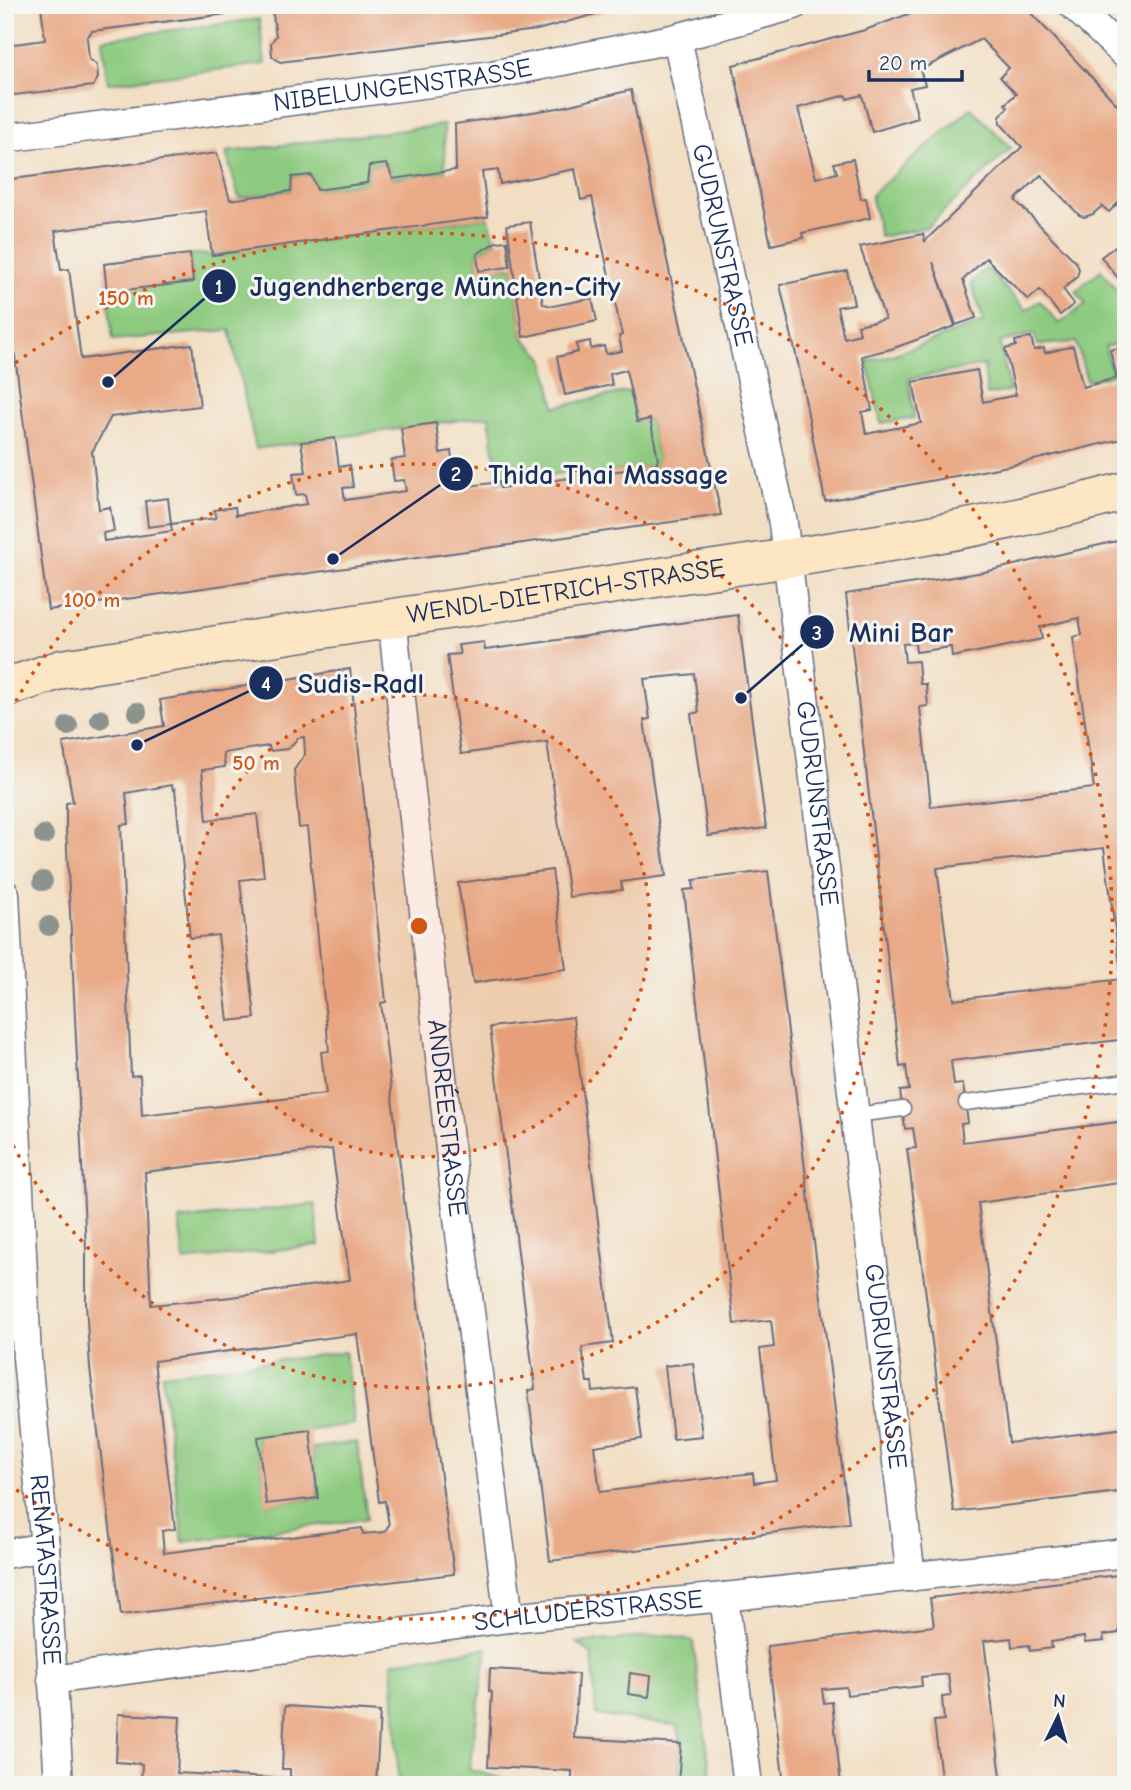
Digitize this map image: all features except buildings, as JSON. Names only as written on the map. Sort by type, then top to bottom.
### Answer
[{"type":"street","name":"NIBELUNGENSTRASSE","points":[[5,138],[492,75],[677,38],[794,5]]},
{"type":"street","points":[[1073,5],[1126,55]]},
{"type":"street","name":"GUDRUNSTRASSE","points":[[677,38],[780,509],[911,1577]]},
{"type":"street","name":"WENDL-DIETRICH-STRASSE","points":[[5,688],[62,669],[787,558],[981,525],[1065,508],[1126,491]]},
{"type":"street","name":"ANDRÉESTRASSE","points":[[392,617],[454,1186],[509,1618]]},
{"type":"street","name":"RENATASTRASSE","points":[[5,894],[16,1359],[45,1547],[59,1785]]},
{"type":"street","points":[[5,1554],[45,1547]]},
{"type":"street","name":"SCHLUDERSTRASSE","points":[[52,1681],[509,1618],[724,1598],[1126,1553]]},
{"type":"street","points":[[724,1598],[748,1785]]},
{"type":"lane","points":[[966,1103],[1126,1080]]},
{"type":"lane","points":[[855,1115],[903,1110]]},
{"type":"green space","points":[[259,19],[265,64],[108,83],[102,39]]},
{"type":"green space","points":[[971,108],[1011,148],[927,227],[880,237],[871,195]]},
{"type":"green space","points":[[444,125],[445,172],[393,179],[387,164],[369,166],[367,183],[317,190],[311,175],[293,177],[291,191],[239,198],[226,152]]},
{"type":"green space","points":[[488,217],[496,242],[477,254],[479,271],[513,267],[523,337],[544,358],[555,407],[630,391],[637,421],[650,419],[658,459],[655,466],[588,475],[586,470],[499,482],[489,416],[256,449],[230,330],[113,340],[107,292],[193,282],[190,254],[212,255]]},
{"type":"green space","points":[[986,268],[1026,310],[1040,301],[1059,324],[1086,304],[1076,291],[1101,270],[1124,299],[1126,298],[1126,341],[1105,347],[1113,374],[1087,381],[1076,342],[1038,345],[1034,334],[1000,342],[1010,391],[987,395],[984,365],[909,379],[914,418],[881,423],[867,361],[892,355],[984,322],[971,283]]},
{"type":"green space","points":[[315,1204],[319,1245],[184,1261],[179,1220]]},
{"type":"green space","points":[[345,1352],[354,1424],[258,1438],[267,1504],[318,1498],[312,1448],[357,1442],[367,1519],[183,1542],[162,1374]]},
{"type":"green space","points":[[668,1635],[693,1641],[712,1785],[696,1785],[679,1780],[681,1745],[678,1726],[596,1715],[592,1654],[577,1643]]},
{"type":"green space","points":[[487,1648],[469,1770],[528,1785],[399,1785],[392,1662]]},
{"type":"place","name":"Jugendherberge München-City","points":[[108,382]]},
{"type":"place","name":"Thida Thai Massage","points":[[333,559]]},
{"type":"place","name":"Mini Bar","points":[[741,698]]},
{"type":"place","name":"Sudis-Radl","points":[[137,745]]}]
